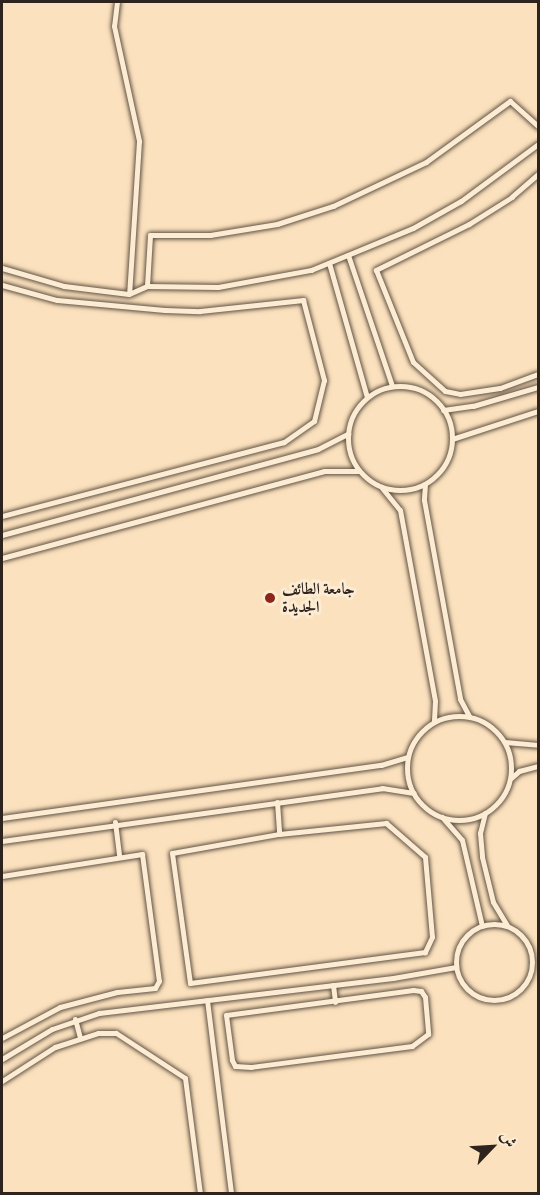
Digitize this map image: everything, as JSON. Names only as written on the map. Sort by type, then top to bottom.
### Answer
[{"type":"lane","points":[[117,2],[114,26],[139,141],[129,294]]},
{"type":"lane","points":[[147,286],[150,235],[210,235],[277,224],[333,206],[426,162],[510,101],[538,126]]},
{"type":"lane","points":[[2,268],[64,286],[129,294],[147,286],[218,287],[305,271],[348,255],[461,201],[538,144]]},
{"type":"lane","points":[[538,174],[512,197],[469,224],[376,270],[413,362],[445,391],[460,394],[501,388],[538,374]]},
{"type":"lane","points":[[348,255],[392,386]]},
{"type":"lane","points":[[329,263],[367,397]]},
{"type":"lane","points":[[2,285],[57,300],[155,309],[200,311],[303,300],[324,380],[314,421],[284,442],[2,516]]},
{"type":"lane","points":[[381,487],[408,490],[425,484],[444,465],[452,439],[443,410],[418,389],[392,386],[367,397],[355,411],[348,434],[351,455],[359,471],[381,487],[400,510],[435,701],[434,722]]},
{"type":"lane","points":[[443,410],[473,406],[538,387]]},
{"type":"lane","points":[[452,439],[538,411]]},
{"type":"lane","points":[[2,534],[318,449],[348,434]]},
{"type":"lane","points":[[2,558],[324,471],[359,471]]},
{"type":"lane","points":[[425,484],[424,500],[460,699],[470,716]]},
{"type":"lane","points":[[511,778],[511,760],[505,742],[494,728],[470,716],[452,716],[434,722],[420,733],[408,757],[408,775],[414,793],[425,807],[441,816],[459,820],[485,813],[499,802],[511,778],[519,771],[538,766]]},
{"type":"lane","points":[[505,742],[538,745]]},
{"type":"lane","points":[[2,818],[388,764],[408,757]]},
{"type":"lane","points":[[2,841],[115,822],[382,788],[414,793]]},
{"type":"lane","points":[[277,802],[279,834]]},
{"type":"lane","points":[[485,813],[480,833],[482,857],[493,902],[508,927],[524,938],[535,959],[530,976],[523,987],[500,1000],[487,1000],[469,991],[456,967],[461,942],[482,926],[508,927]]},
{"type":"lane","points":[[441,816],[462,840],[482,926]]},
{"type":"lane","points":[[115,822],[119,856]]},
{"type":"lane","points":[[386,823],[425,857],[432,937],[425,951],[190,983],[172,853],[279,834],[386,823]]},
{"type":"lane","points":[[2,876],[142,854],[159,981],[155,988],[117,992],[60,1007],[2,1038]]},
{"type":"lane","points":[[2,1059],[75,1019],[132,1007],[333,985],[456,967]]},
{"type":"lane","points":[[333,985],[335,1002]]},
{"type":"lane","points":[[421,991],[425,997],[428,1034],[412,1046],[235,1066],[232,1060],[226,1015],[335,1002],[421,991]]},
{"type":"lane","points":[[207,1000],[231,1194]]},
{"type":"lane","points":[[75,1019],[80,1038]]},
{"type":"lane","points":[[2,1081],[55,1047],[80,1038],[116,1033],[185,1078],[200,1194]]},
{"type":"place","name":"جامعة الطائف الجديدة","points":[[270,598]]}]
